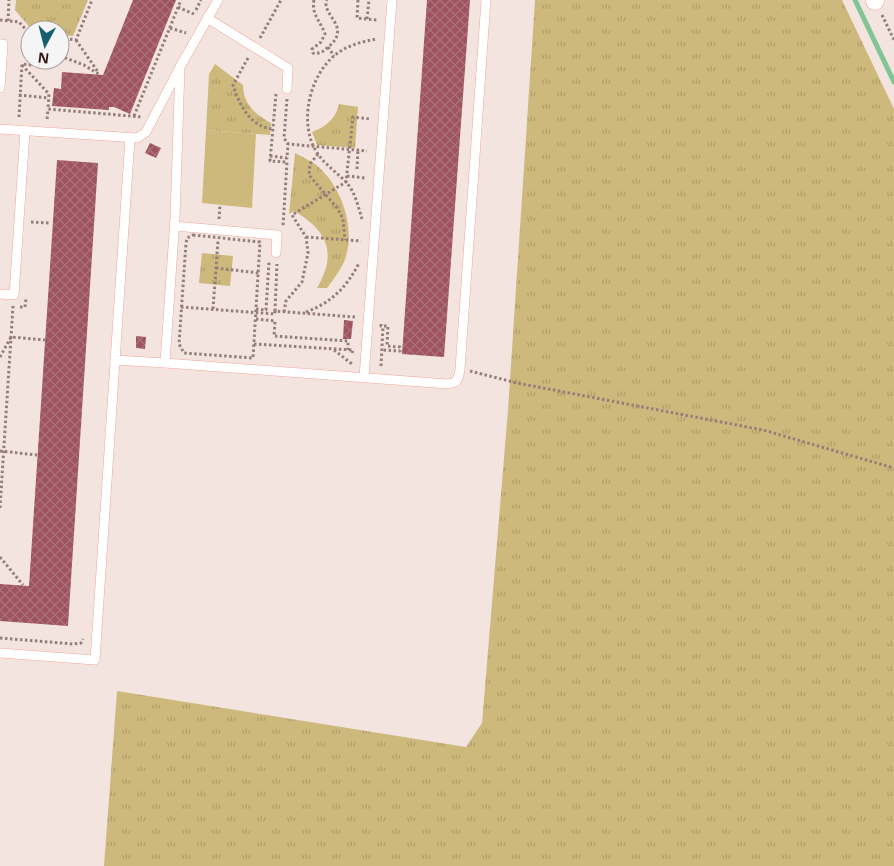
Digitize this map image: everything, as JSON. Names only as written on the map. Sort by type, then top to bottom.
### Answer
[{"type":"lane","points":[[0,129],[137,138],[146,132],[218,0]]},
{"type":"lane","points":[[364,377],[392,0]]},
{"type":"lane","points":[[115,360],[448,384],[456,382],[460,369],[486,0]]},
{"type":"lane","points":[[207,18],[288,68],[286,89]]},
{"type":"lane","points":[[0,44],[3,44],[0,88]]},
{"type":"lane","points":[[164,363],[174,226],[180,67]]},
{"type":"lane","points":[[0,294],[14,295],[25,131]]},
{"type":"lane","points":[[0,653],[95,660],[130,138]]},
{"type":"lane","points":[[174,226],[218,233],[277,235],[272,255]]},
{"type":"path","points":[[8,21],[9,0]]},
{"type":"path","points":[[76,40],[92,0]]},
{"type":"path","points":[[134,116],[181,0]]},
{"type":"path","points":[[192,20],[200,0]]},
{"type":"path","points":[[273,129],[253,121],[238,103],[233,85],[282,0]]},
{"type":"path","points":[[314,0],[312,6],[315,17],[322,24],[325,34],[321,42],[312,49],[313,53],[323,51],[336,37],[338,29],[327,11],[325,4],[327,0]]},
{"type":"path","points":[[358,0],[357,18],[377,20]]},
{"type":"path","points":[[367,19],[369,0]]},
{"type":"path","points":[[876,0],[894,40]]},
{"type":"path","points":[[178,7],[194,14]]},
{"type":"path","points":[[0,20],[20,22]]},
{"type":"path","points":[[170,28],[186,34],[189,27]]},
{"type":"path","points":[[70,39],[76,40],[100,75],[84,65],[70,60]]},
{"type":"path","points":[[362,219],[353,192],[346,182],[318,154],[309,134],[308,113],[311,92],[322,69],[334,56],[358,42],[376,39]]},
{"type":"path","points":[[328,47],[334,56]]},
{"type":"path","points":[[21,70],[18,117],[28,117]]},
{"type":"path","points":[[27,70],[48,94],[47,119]]},
{"type":"path","points":[[276,92],[270,161],[287,162],[283,231]]},
{"type":"path","points":[[19,96],[48,98]]},
{"type":"path","points":[[270,156],[287,158],[288,144],[284,138],[287,104]]},
{"type":"path","points":[[48,109],[147,118]]},
{"type":"path","points":[[284,312],[286,301],[302,282],[308,253],[306,237],[292,215],[346,182],[353,117],[370,118]]},
{"type":"path","points":[[37,118],[54,119]]},
{"type":"path","points":[[288,144],[367,151]]},
{"type":"path","points":[[357,168],[358,150]]},
{"type":"path","points":[[318,154],[310,164],[309,175],[338,209],[343,219],[345,240]]},
{"type":"path","points":[[347,176],[365,178]]},
{"type":"path","points":[[213,309],[220,205]]},
{"type":"path","points":[[31,222],[49,223]]},
{"type":"path","points":[[218,233],[260,242],[259,273],[253,358],[184,353],[179,344],[187,238],[193,235],[218,233]]},
{"type":"path","points":[[306,237],[361,241]]},
{"type":"path","points":[[256,311],[266,310],[272,255]]},
{"type":"path","points":[[303,313],[319,307],[332,299],[345,286],[359,263]]},
{"type":"path","points":[[216,268],[259,273]]},
{"type":"path","points":[[181,307],[256,311],[275,314],[277,268]]},
{"type":"path","points":[[0,508],[2,452],[14,295]]},
{"type":"path","points":[[275,311],[355,317]]},
{"type":"path","points":[[256,319],[275,321],[274,336],[348,341],[348,350]]},
{"type":"path","points":[[381,366],[383,326]]},
{"type":"path","points":[[11,337],[45,340]]},
{"type":"path","points":[[0,357],[11,337]]},
{"type":"path","points":[[254,344],[353,350],[352,364]]},
{"type":"path","points":[[333,349],[352,364],[390,367]]},
{"type":"path","points":[[460,369],[517,383],[763,430],[894,468]]},
{"type":"path","points":[[2,452],[37,455]]},
{"type":"path","points":[[0,557],[23,585]]},
{"type":"path","points":[[0,638],[74,644],[81,643],[84,638]]},
{"type":"green space","points":[[16,0],[88,0],[73,36],[70,36],[70,20],[24,20],[15,10]]},
{"type":"green space","points":[[535,0],[842,0],[894,109],[894,866],[104,866],[117,691],[466,747],[482,723],[508,410]]},
{"type":"green space","points":[[215,64],[243,85],[245,98],[251,108],[271,123],[270,135],[206,130],[209,74]]},
{"type":"green space","points":[[339,104],[358,107],[355,148],[317,145],[312,132],[329,122],[338,109]]},
{"type":"green space","points":[[206,130],[256,134],[252,208],[202,203]]},
{"type":"green space","points":[[295,153],[315,164],[325,173],[339,196],[348,222],[348,249],[344,262],[327,288],[317,288],[327,264],[328,253],[326,243],[321,234],[305,218],[294,211],[289,214]]},
{"type":"green space","points":[[202,253],[233,256],[230,286],[199,283]]},
{"type":"building","points":[[133,0],[176,0],[130,114],[114,107],[109,107],[109,110],[52,106],[54,88],[61,89],[62,72],[103,75]]},
{"type":"building","points":[[427,0],[470,0],[444,357],[402,354]]},
{"type":"building","points":[[150,143],[161,148],[156,158],[145,153]]},
{"type":"building","points":[[57,160],[98,163],[68,626],[0,621],[0,584],[29,586]]},
{"type":"building","points":[[344,320],[353,321],[351,339],[343,339]]},
{"type":"building","points":[[136,336],[146,337],[145,349],[136,348]]},
{"type":"waterway","points":[[855,0],[894,82]]}]
